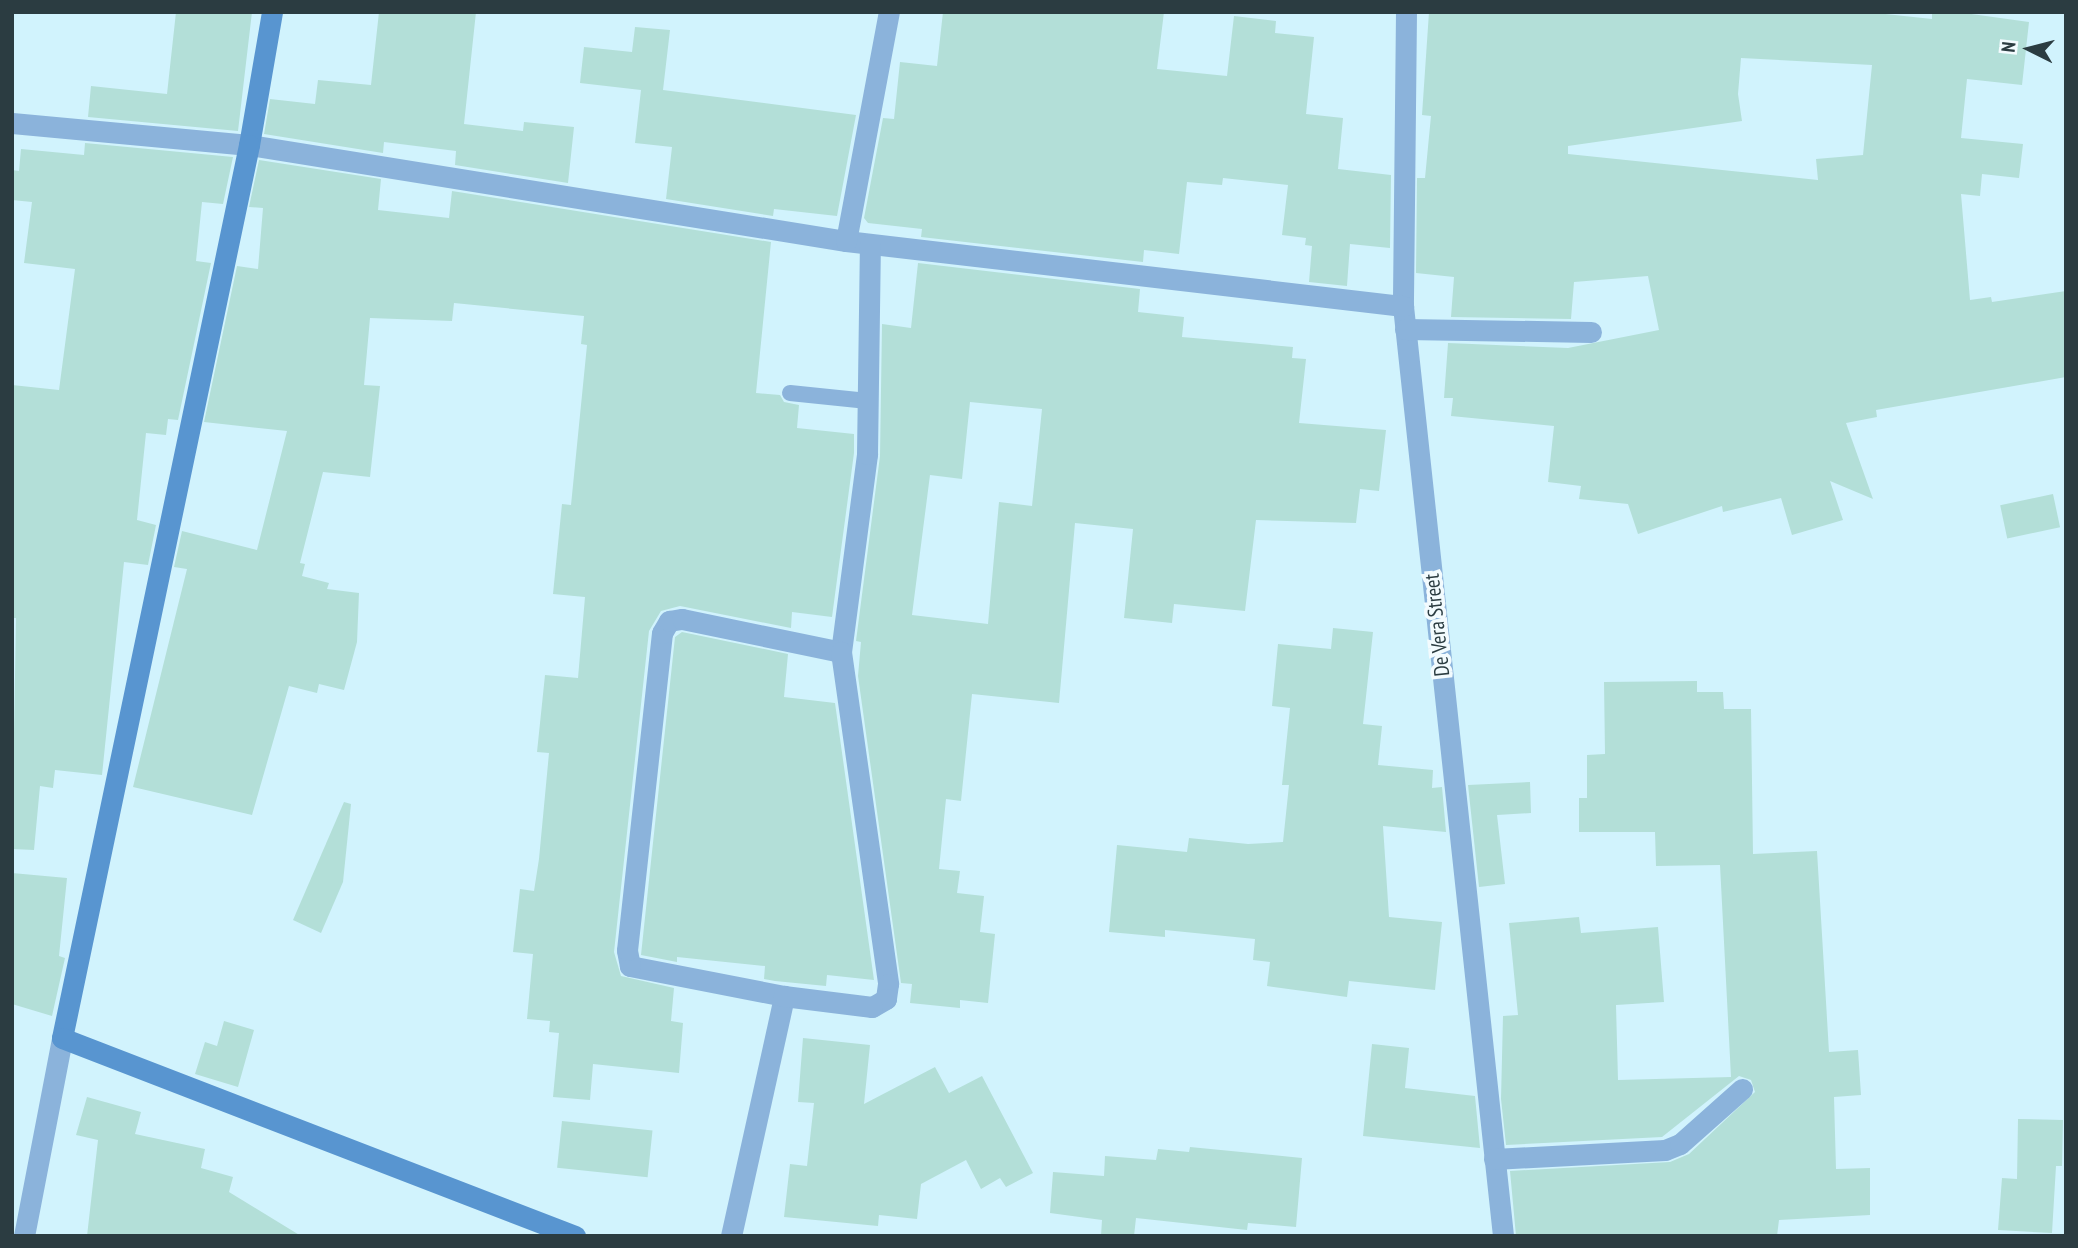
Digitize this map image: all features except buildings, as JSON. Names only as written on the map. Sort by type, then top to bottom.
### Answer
[{"type":"street","points":[[24,1236],[62,1038],[249,145],[272,12]]},
{"type":"street","points":[[846,242],[890,12]]},
{"type":"street","name":"De Vera Street","points":[[1406,12],[1403,306],[1503,1236]]},
{"type":"street","points":[[12,123],[249,145],[846,242],[1403,306]]},
{"type":"street","points":[[841,652],[682,619],[669,621],[662,633],[626,950],[630,966],[784,996],[872,1007],[886,999],[888,984],[841,652],[863,489],[868,401],[870,245]]},
{"type":"street","points":[[1405,329],[1591,332]]},
{"type":"street","points":[[731,1236],[784,996]]},
{"type":"street","points":[[62,1038],[575,1236]]},
{"type":"street","points":[[1494,1158],[1665,1150],[1680,1144],[1742,1089]]},
{"type":"lane","points":[[790,393],[868,401]]}]
